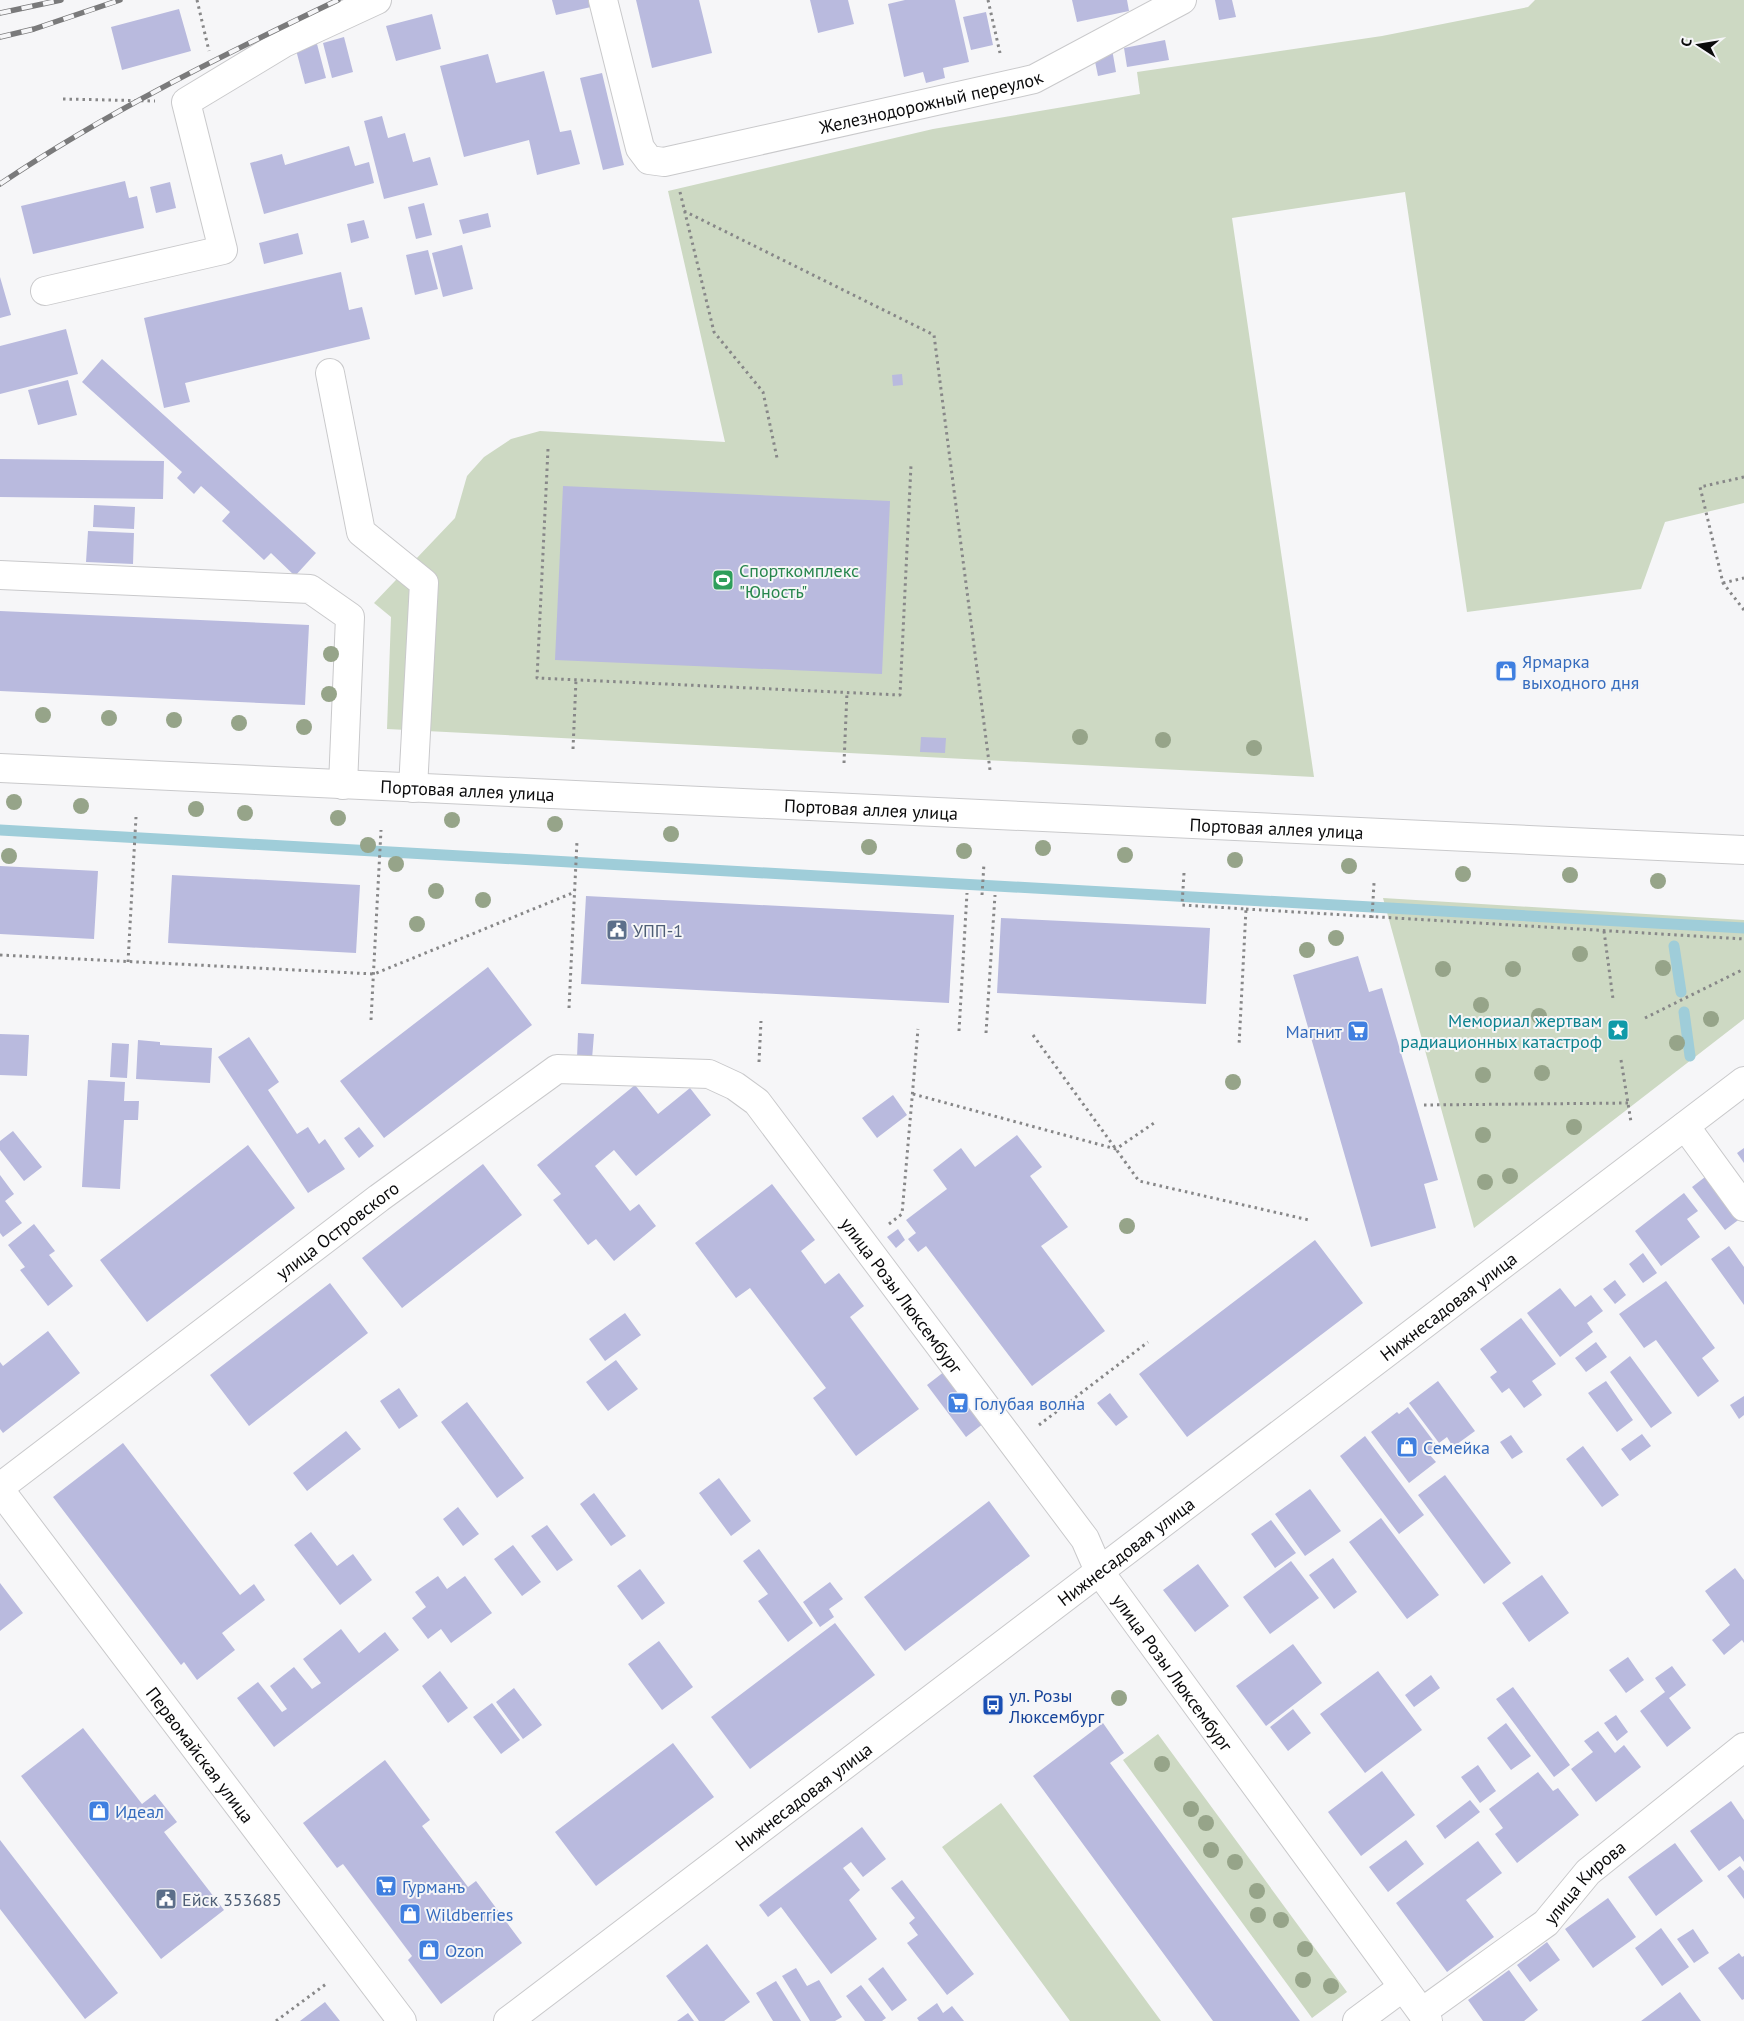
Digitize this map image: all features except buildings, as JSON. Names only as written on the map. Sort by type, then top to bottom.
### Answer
[{"type":"street","points":[[44,291],[223,250],[186,102],[284,43],[377,0]]},
{"type":"street","points":[[603,0],[640,148],[649,160],[668,161]]},
{"type":"street","name":"Железнодорожный переулок","points":[[668,161],[1034,79],[1182,0]]},
{"type":"street","points":[[330,373],[361,532],[424,583],[413,788]]},
{"type":"street","points":[[0,576],[310,589],[350,617],[343,784]]},
{"type":"street","name":"Портовая аллея улица","points":[[0,768],[1744,850]]},
{"type":"street","name":"улица Островского","points":[[0,1489],[379,1198],[557,1069],[709,1074]]},
{"type":"street","name":"улица Розы Люксембург","points":[[709,1074],[735,1086],[757,1102],[1085,1539],[1099,1571],[1425,2016]]},
{"type":"street","name":"Нижнесадовая улица","points":[[508,2021],[1744,1081]]},
{"type":"street","points":[[1685,1126],[1744,1208]]},
{"type":"street","name":"Первомайская улица","points":[[0,1489],[402,2021]]},
{"type":"street","name":"улица Кирова","points":[[1425,2016],[1546,1924],[1588,1872],[1744,1747]]},
{"type":"street","points":[[1357,2021],[1403,1987]]},
{"type":"path","points":[[197,0],[217,83]]},
{"type":"path","points":[[988,0],[1006,85]]},
{"type":"path","points":[[63,99],[186,102]]},
{"type":"path","points":[[668,161],[684,211],[714,332],[763,392],[777,458]]},
{"type":"path","points":[[684,211],[934,335],[990,770]]},
{"type":"path","points":[[548,449],[537,678],[900,695],[911,465]]},
{"type":"path","points":[[1744,477],[1700,487],[1723,583],[1744,610]]},
{"type":"path","points":[[1723,583],[1744,578]]},
{"type":"path","points":[[573,749],[576,680]]},
{"type":"path","points":[[844,763],[847,692]]},
{"type":"path","points":[[128,962],[136,817]]},
{"type":"path","points":[[371,1020],[381,830]]},
{"type":"path","points":[[569,1008],[577,841]]},
{"type":"path","points":[[982,894],[984,862]]},
{"type":"path","points":[[1184,873],[1182,905],[1744,940]]},
{"type":"path","points":[[1372,916],[1374,883]]},
{"type":"path","points":[[0,955],[374,974],[575,892]]},
{"type":"path","points":[[960,1032],[967,893]]},
{"type":"path","points":[[986,1032],[995,895]]},
{"type":"path","points":[[1239,1046],[1246,909]]},
{"type":"path","points":[[1604,931],[1613,999]]},
{"type":"path","points":[[1645,1018],[1744,969]]},
{"type":"path","points":[[883,1229],[902,1214],[918,1029]]},
{"type":"path","points":[[1033,1035],[1139,1181],[1309,1220]]},
{"type":"path","points":[[1622,1060],[1631,1122]]},
{"type":"path","points":[[913,1094],[1116,1149],[1154,1123]]},
{"type":"path","points":[[1424,1105],[1628,1103]]},
{"type":"path","points":[[1037,1427],[1148,1342]]},
{"type":"path","points":[[276,2021],[326,1984]]},
{"type":"green space","points":[[1535,0],[1744,0],[1744,503],[1665,522],[1641,589],[1467,612],[1405,192],[1232,218],[1314,777],[387,729],[391,617],[374,603],[455,518],[467,476],[484,457],[511,439],[540,431],[725,442],[668,191],[933,129],[1140,94],[1137,72],[1382,36],[1528,7]]},
{"type":"green space","points":[[1383,898],[1744,920],[1744,1019],[1474,1228]]},
{"type":"green space","points":[[1158,1734],[1347,1992],[1312,2018],[1123,1760]]},
{"type":"green space","points":[[1001,1803],[1161,2021],[1070,2021],[942,1847]]},
{"type":"waterway","points":[[0,830],[1744,928]]},
{"type":"waterway","points":[[1674,946],[1681,992]]},
{"type":"waterway","points":[[1684,1012],[1690,1056]]},
{"type":"railway","points":[[0,13],[61,0]]},
{"type":"railway","points":[[0,37],[34,29],[120,0]]},
{"type":"railway","points":[[0,184],[82,133],[166,86],[338,0]]},
{"type":"place","name":"Спорткомплекс \"Юность\"","points":[[723,580]]},
{"type":"place","name":"Ярмарка выходного дня","points":[[1506,671]]},
{"type":"place","name":"УПП-1","points":[[617,930]]},
{"type":"place","name":"Мемориал жертвам радиационных катастроф","points":[[1618,1030]]},
{"type":"place","name":"Магнит","points":[[1358,1031]]},
{"type":"place","name":"Голубая волна","points":[[958,1403]]},
{"type":"place","name":"Семейка","points":[[1407,1447]]},
{"type":"place","name":"ул. Розы Люксембург","points":[[993,1705]]},
{"type":"place","name":"Идеал","points":[[99,1811]]},
{"type":"place","name":"Гурманъ","points":[[386,1886]]},
{"type":"place","name":"Ейск 353685","points":[[166,1899]]},
{"type":"place","name":"Wildberries","points":[[410,1914]]},
{"type":"place","name":"Ozon","points":[[429,1950]]}]
